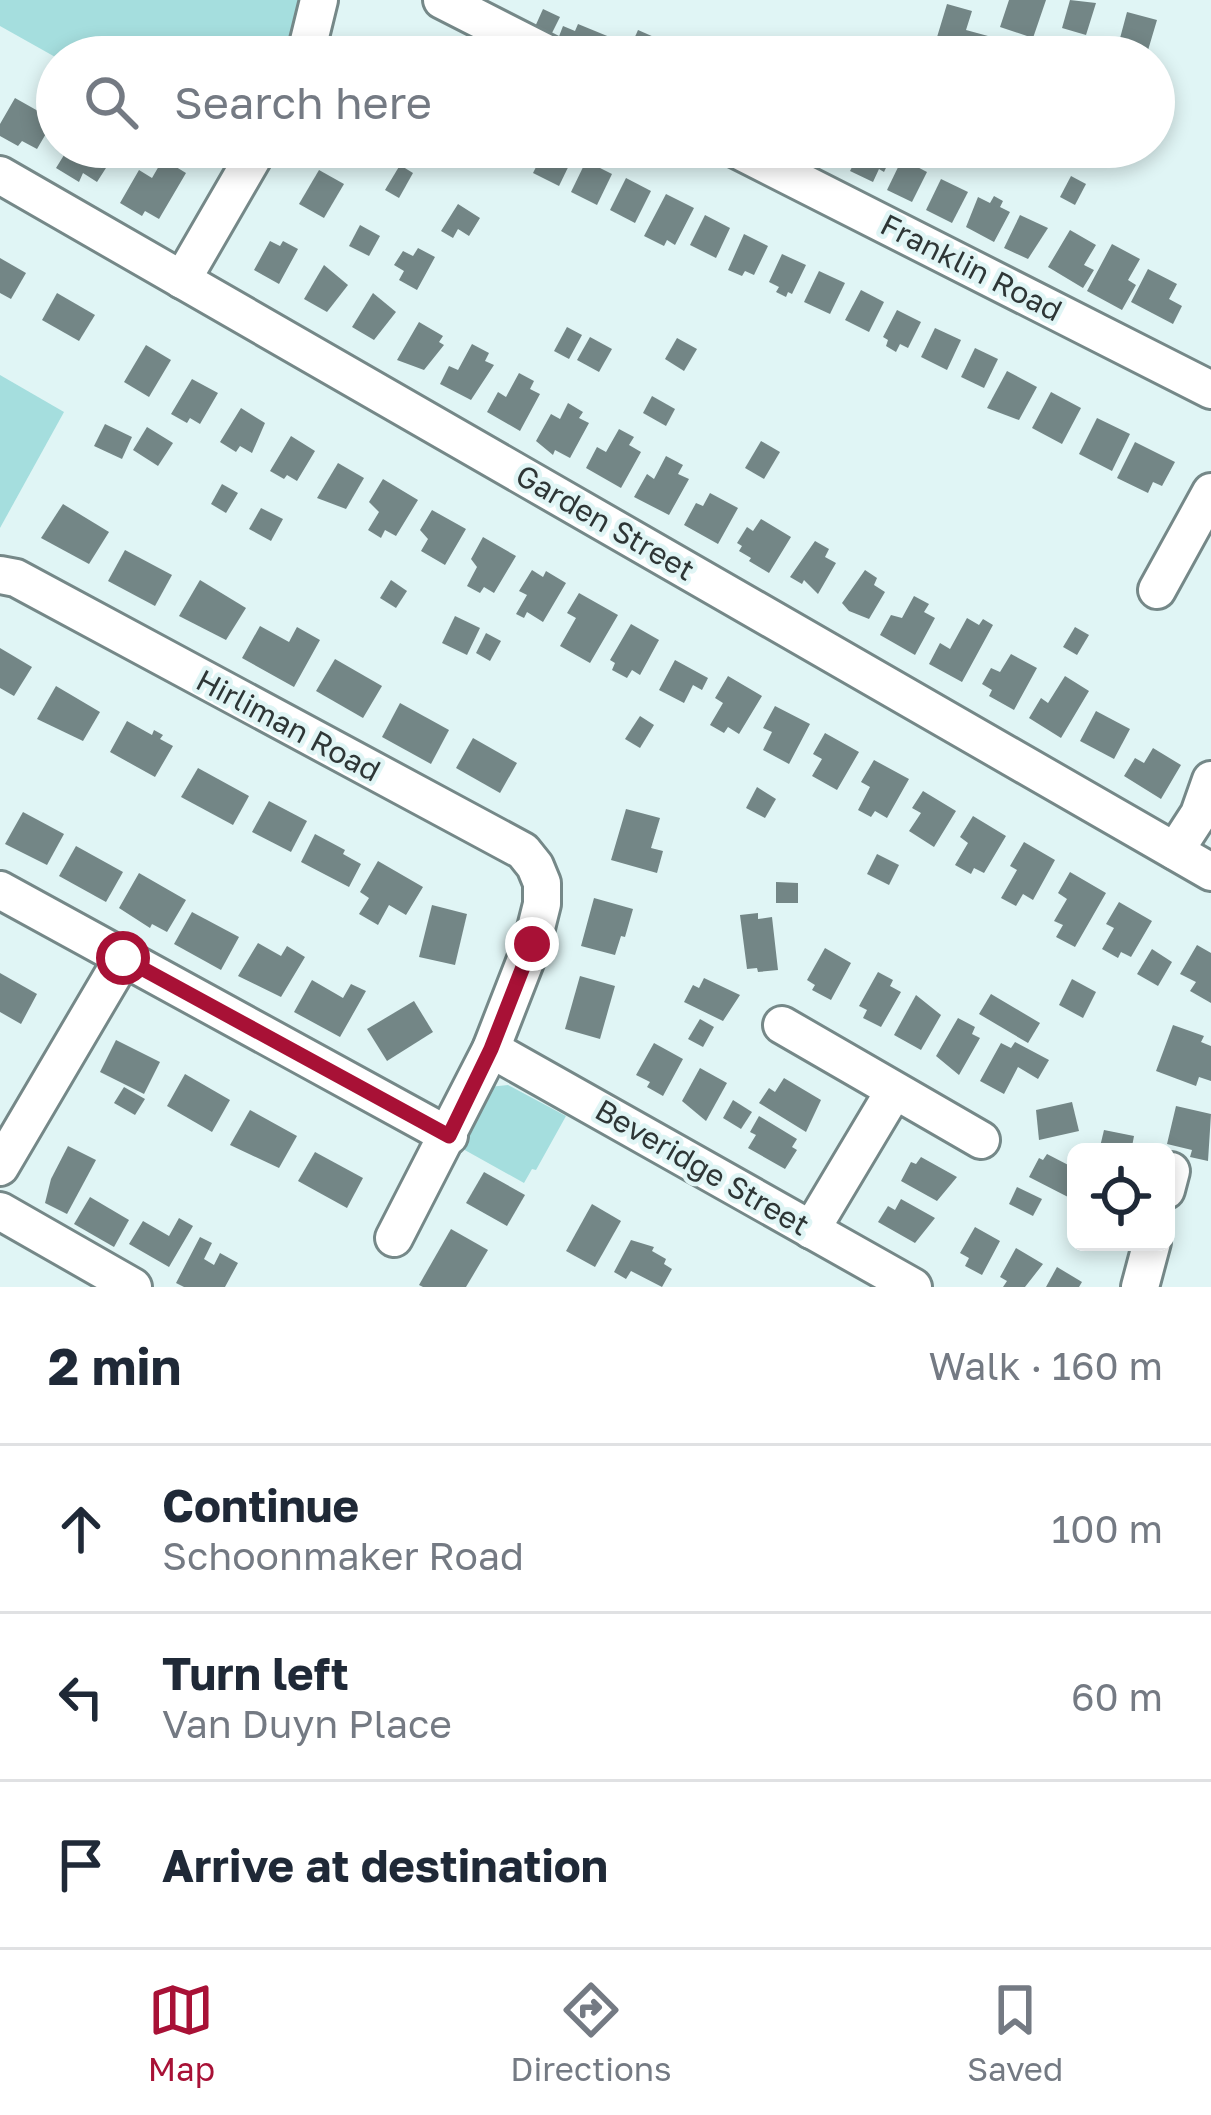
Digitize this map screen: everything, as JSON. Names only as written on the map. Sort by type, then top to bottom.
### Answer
[{"type":"street","points":[[310,36],[319,0]]},
{"type":"street","points":[[442,0],[513,36]]},
{"type":"street","points":[[182,280],[247,168]]},
{"type":"street","name":"Franklin Road","points":[[773,168],[1211,390]]},
{"type":"street","name":"Garden Street","points":[[0,175],[1211,872]]},
{"type":"street","points":[[1157,590],[1211,492]]},
{"type":"street","name":"Hirliman Road","points":[[1,575],[16,578],[523,851],[542,883],[542,904],[532,944],[491,1049]]},
{"type":"street","points":[[1174,851],[1199,814],[1211,780]]},
{"type":"street","points":[[0,890],[449,1136]]},
{"type":"street","points":[[0,1167],[123,958]]},
{"type":"street","points":[[782,1025],[981,1140]]},
{"type":"street","points":[[394,1238],[491,1049]]},
{"type":"street","name":"Beveridge Street","points":[[491,1049],[913,1287]]},
{"type":"street","points":[[811,1230],[894,1090]]},
{"type":"street","points":[[0,1211],[133,1287]]},
{"type":"street","points":[[1140,1287],[1150,1251]]},
{"type":"shaded area","points":[[0,0],[319,0],[310,36],[36,36],[36,46],[0,26]]},
{"type":"shaded area","points":[[0,375],[64,412],[0,528]]},
{"type":"shaded area","points":[[508,1085],[566,1116],[524,1183],[454,1144],[489,1087]]},
{"type":"building","points":[[1009,0],[1046,0],[1034,36],[1000,27]]},
{"type":"building","points":[[1070,0],[1096,3],[1086,35],[1062,28]]},
{"type":"building","points":[[947,4],[972,11],[966,30],[988,36],[937,36]]},
{"type":"building","points":[[543,9],[560,17],[550,36],[534,29]]},
{"type":"building","points":[[1127,12],[1157,20],[1152,36],[1121,36]]},
{"type":"building","points":[[578,24],[607,36],[559,36],[563,26],[575,31]]},
{"type":"building","points":[[15,98],[36,110],[36,148],[0,136],[0,124]]},
{"type":"building","points":[[56,168],[106,168],[97,182],[83,173],[79,182]]},
{"type":"building","points":[[158,168],[186,173],[159,219],[145,211],[142,216],[120,203],[139,170],[152,178]]},
{"type":"building","points":[[398,168],[413,173],[399,198],[385,190]]},
{"type":"building","points":[[536,168],[568,168],[559,186],[533,173]]},
{"type":"building","points":[[583,168],[612,174],[597,205],[571,192]]},
{"type":"building","points":[[886,168],[884,172],[879,169],[873,182],[850,171]]},
{"type":"building","points":[[898,168],[927,172],[912,202],[887,190]]},
{"type":"building","points":[[319,170],[344,184],[324,218],[299,204]]},
{"type":"building","points":[[1071,176],[1086,184],[1075,205],[1060,197]]},
{"type":"building","points":[[626,178],[651,191],[635,223],[610,210]]},
{"type":"building","points":[[941,179],[968,192],[952,223],[926,210]]},
{"type":"building","points":[[666,194],[694,208],[675,245],[667,240],[664,246],[644,236]]},
{"type":"building","points":[[994,196],[1010,212],[994,242],[966,227],[978,197],[990,203]]},
{"type":"building","points":[[458,204],[480,218],[469,236],[458,229],[453,238],[441,231]]},
{"type":"building","points":[[705,215],[730,228],[716,258],[690,245]]},
{"type":"building","points":[[1020,215],[1048,228],[1028,259],[1004,248]]},
{"type":"building","points":[[360,225],[380,236],[369,256],[349,246]]},
{"type":"building","points":[[1070,230],[1096,245],[1084,265],[1094,270],[1083,288],[1048,267]]},
{"type":"building","points":[[744,234],[768,246],[754,275],[728,270]]},
{"type":"building","points":[[270,241],[298,249],[279,284],[254,270]]},
{"type":"building","points":[[1112,244],[1140,259],[1128,280],[1136,285],[1122,310],[1087,291]]},
{"type":"building","points":[[418,248],[435,257],[417,290],[399,280],[404,271],[394,265],[403,251],[413,256]]},
{"type":"building","points":[[782,254],[806,265],[786,297],[769,282]]},
{"type":"building","points":[[0,258],[26,273],[11,299],[0,293]]},
{"type":"building","points":[[324,265],[348,285],[327,312],[304,299]]},
{"type":"building","points":[[1148,269],[1177,284],[1169,299],[1182,306],[1173,324],[1131,302]]},
{"type":"building","points":[[819,271],[845,283],[830,314],[804,302]]},
{"type":"building","points":[[861,290],[884,302],[869,332],[845,320]]},
{"type":"building","points":[[57,293],[95,315],[79,341],[42,320]]},
{"type":"building","points":[[373,293],[396,312],[374,340],[352,327]]},
{"type":"building","points":[[897,310],[921,322],[908,348],[900,344],[896,352],[886,346],[888,340],[883,337]]},
{"type":"building","points":[[419,322],[443,336],[439,342],[444,345],[424,370],[397,360]]},
{"type":"building","points":[[567,327],[582,335],[569,359],[554,351]]},
{"type":"building","points":[[935,328],[961,340],[947,370],[921,357]]},
{"type":"building","points":[[590,337],[612,349],[599,372],[577,360]]},
{"type":"building","points":[[677,338],[697,349],[684,371],[665,359]]},
{"type":"building","points":[[472,344],[489,353],[485,361],[494,365],[471,400],[440,384],[449,366],[458,370]]},
{"type":"building","points":[[146,345],[171,360],[149,397],[124,382]]},
{"type":"building","points":[[975,348],[998,359],[984,388],[961,377]]},
{"type":"building","points":[[1007,371],[1037,387],[1019,420],[987,408]]},
{"type":"building","points":[[519,373],[534,381],[530,389],[540,394],[520,431],[487,412],[498,392],[506,397]]},
{"type":"building","points":[[192,379],[218,393],[200,424],[171,414]]},
{"type":"building","points":[[1051,392],[1081,408],[1062,444],[1032,428]]},
{"type":"building","points":[[652,396],[675,409],[666,426],[643,413]]},
{"type":"building","points":[[568,403],[583,412],[579,418],[589,423],[570,458],[555,450],[553,455],[536,441],[551,414],[560,419]]},
{"type":"building","points":[[241,408],[265,423],[252,453],[240,446],[236,452],[220,442]]},
{"type":"building","points":[[1097,418],[1130,434],[1112,471],[1079,454]]},
{"type":"building","points":[[105,424],[132,437],[122,459],[94,446]]},
{"type":"building","points":[[147,427],[173,443],[158,466],[133,450]]},
{"type":"building","points":[[619,429],[634,437],[629,445],[641,452],[621,488],[586,468],[597,447],[606,452]]},
{"type":"building","points":[[291,436],[315,451],[297,481],[270,471]]},
{"type":"building","points":[[761,441],[780,452],[764,479],[745,468]]},
{"type":"building","points":[[1135,442],[1175,462],[1162,486],[1153,482],[1148,493],[1117,478]]},
{"type":"building","points":[[666,456],[683,465],[678,474],[689,479],[669,515],[634,497],[647,474],[654,479]]},
{"type":"building","points":[[338,463],[364,478],[346,509],[317,498]]},
{"type":"building","points":[[383,479],[418,500],[396,536],[385,530],[381,538],[368,530],[379,512],[369,502]]},
{"type":"building","points":[[222,484],[238,493],[226,513],[211,504]]},
{"type":"building","points":[[710,493],[738,508],[718,544],[684,525],[696,503],[703,506]]},
{"type":"building","points":[[63,504],[109,532],[89,564],[41,538]]},
{"type":"building","points":[[261,508],[283,519],[271,541],[249,529]]},
{"type":"building","points":[[432,510],[466,529],[445,565],[421,551],[428,539],[420,530]]},
{"type":"building","points":[[761,519],[791,537],[769,573],[749,561],[737,543],[747,527],[753,531]]},
{"type":"building","points":[[483,537],[516,556],[494,593],[467,586],[477,567],[471,559]]},
{"type":"building","points":[[815,541],[829,549],[825,557],[836,563],[818,594],[804,580],[802,584],[790,577]]},
{"type":"building","points":[[125,550],[172,575],[155,606],[108,581]]},
{"type":"building","points":[[532,570],[543,577],[546,571],[566,583],[543,622],[527,612],[524,618],[516,614],[527,595],[519,591]]},
{"type":"building","points":[[865,570],[885,592],[869,619],[842,603]]},
{"type":"building","points":[[200,580],[246,608],[226,640],[179,616]]},
{"type":"building","points":[[391,580],[407,591],[396,608],[380,598]]},
{"type":"building","points":[[579,593],[618,615],[590,663],[560,646],[576,618],[567,613]]},
{"type":"building","points":[[914,596],[929,604],[924,612],[935,618],[915,655],[880,635],[891,615],[902,618]]},
{"type":"building","points":[[455,616],[480,628],[467,655],[442,643]]},
{"type":"building","points":[[967,618],[979,625],[983,619],[993,625],[962,682],[929,664],[940,643],[950,649]]},
{"type":"building","points":[[631,624],[659,640],[640,675],[632,670],[627,678],[612,670],[615,663],[610,660]]},
{"type":"building","points":[[260,626],[289,642],[297,627],[320,640],[294,687],[242,658]]},
{"type":"building","points":[[1075,627],[1089,635],[1077,655],[1063,647]]},
{"type":"building","points":[[486,633],[501,641],[490,661],[476,653]]},
{"type":"building","points":[[0,648],[32,667],[14,696],[0,688]]},
{"type":"building","points":[[1011,654],[1037,668],[1014,710],[989,696],[992,690],[982,684],[991,668],[1000,672]]},
{"type":"building","points":[[335,659],[382,686],[363,718],[316,691]]},
{"type":"building","points":[[675,660],[708,678],[702,690],[693,685],[684,703],[659,690]]},
{"type":"building","points":[[728,676],[762,696],[739,734],[710,725],[723,703],[715,698]]},
{"type":"building","points":[[1065,676],[1089,691],[1061,738],[1029,718],[1041,698],[1048,703]]},
{"type":"building","points":[[56,686],[100,712],[83,741],[37,719]]},
{"type":"building","points":[[400,703],[449,730],[431,764],[382,737]]},
{"type":"building","points":[[775,706],[810,724],[789,764],[763,750],[772,732],[763,728]]},
{"type":"building","points":[[1096,711],[1130,729],[1114,759],[1080,741]]},
{"type":"building","points":[[640,716],[654,725],[640,748],[625,739]]},
{"type":"building","points":[[127,721],[152,735],[154,730],[173,746],[155,777],[110,752]]},
{"type":"building","points":[[825,733],[859,752],[837,790],[812,776],[822,759],[813,754]]},
{"type":"building","points":[[473,738],[517,763],[500,793],[456,768]]},
{"type":"building","points":[[1153,748],[1181,765],[1161,799],[1124,776],[1135,758],[1144,763]]},
{"type":"building","points":[[874,760],[909,779],[887,818],[858,810],[870,787],[861,782]]},
{"type":"building","points":[[198,768],[249,796],[233,825],[181,797]]},
{"type":"building","points":[[757,787],[776,799],[765,818],[746,808]]},
{"type":"building","points":[[923,791],[956,811],[934,847],[909,831],[921,813],[912,808]]},
{"type":"building","points":[[269,801],[307,821],[291,852],[252,832]]},
{"type":"building","points":[[626,809],[660,818],[651,848],[663,851],[657,873],[611,860]]},
{"type":"building","points":[[23,812],[64,834],[47,865],[5,844]]},
{"type":"building","points":[[973,816],[1006,836],[984,873],[974,868],[971,874],[955,865],[968,843],[960,837]]},
{"type":"building","points":[[315,834],[361,864],[349,887],[301,862]]},
{"type":"building","points":[[1024,842],[1055,860],[1033,900],[1023,894],[1016,906],[1001,898],[1017,870],[1010,866]]},
{"type":"building","points":[[76,846],[123,872],[106,902],[59,876]]},
{"type":"building","points":[[877,854],[899,865],[889,885],[867,874]]},
{"type":"building","points":[[378,861],[423,887],[406,915],[389,905],[378,925],[359,914],[369,898],[360,892]]},
{"type":"building","points":[[1070,872],[1106,893],[1075,947],[1056,937],[1063,925],[1054,921],[1067,899],[1058,893]]},
{"type":"building","points":[[139,873],[186,900],[167,932],[152,924],[150,928],[119,908]]},
{"type":"building","points":[[776,882],[798,883],[798,903],[776,903]]},
{"type":"building","points":[[594,898],[633,909],[615,955],[581,946]]},
{"type":"building","points":[[1119,902],[1152,921],[1131,957],[1121,952],[1118,958],[1102,949],[1114,928],[1106,924]]},
{"type":"building","points":[[432,905],[467,914],[455,965],[419,957]]},
{"type":"building","points":[[192,912],[239,937],[221,970],[174,944]]},
{"type":"building","points":[[758,913],[758,919],[772,917],[778,970],[747,969],[740,915]]},
{"type":"building","points":[[258,943],[281,956],[287,946],[305,957],[281,997],[238,976]]},
{"type":"building","points":[[1197,945],[1211,953],[1211,1003],[1190,991],[1196,982],[1180,974]]},
{"type":"building","points":[[825,948],[851,963],[831,1000],[812,990],[815,985],[807,980]]},
{"type":"building","points":[[1152,949],[1172,962],[1158,986],[1137,974]]},
{"type":"building","points":[[878,972],[893,980],[890,986],[901,992],[881,1027],[863,1018],[867,1010],[859,1006]]},
{"type":"building","points":[[0,973],[37,994],[21,1024],[0,1012]]},
{"type":"building","points":[[580,976],[615,986],[600,1039],[565,1029]]},
{"type":"building","points":[[704,978],[740,995],[723,1021],[684,1002],[693,985],[699,988]]},
{"type":"building","points":[[1072,979],[1096,992],[1083,1018],[1059,1005]]},
{"type":"building","points":[[312,980],[343,998],[351,984],[366,991],[340,1037],[294,1012]]},
{"type":"building","points":[[991,994],[1040,1023],[1028,1043],[979,1014]]},
{"type":"building","points":[[916,995],[941,1015],[921,1050],[894,1035]]},
{"type":"building","points":[[414,1001],[433,1032],[387,1061],[367,1029]]},
{"type":"building","points":[[958,1018],[975,1027],[972,1034],[980,1038],[959,1075],[936,1056]]},
{"type":"building","points":[[700,1019],[714,1027],[703,1047],[688,1039]]},
{"type":"building","points":[[1173,1025],[1204,1036],[1201,1042],[1211,1046],[1211,1081],[1199,1077],[1196,1086],[1156,1071]]},
{"type":"building","points":[[116,1040],[160,1062],[144,1094],[100,1072]]},
{"type":"building","points":[[1015,1042],[1049,1060],[1038,1079],[1018,1067],[1004,1094],[980,1081],[1001,1043],[1011,1048]]},
{"type":"building","points":[[654,1043],[683,1059],[663,1096],[636,1075]]},
{"type":"building","points":[[700,1068],[727,1083],[706,1121],[682,1101]]},
{"type":"building","points":[[185,1074],[230,1100],[212,1132],[167,1106]]},
{"type":"building","points":[[784,1078],[821,1100],[806,1132],[759,1103]]},
{"type":"building","points":[[124,1087],[145,1099],[135,1115],[114,1103]]},
{"type":"building","points":[[733,1100],[752,1112],[741,1129],[723,1118]]},
{"type":"building","points":[[1072,1102],[1079,1131],[1039,1140],[1036,1110]]},
{"type":"building","points":[[1176,1106],[1211,1114],[1208,1161],[1190,1157],[1192,1150],[1167,1143]]},
{"type":"building","points":[[250,1110],[297,1136],[279,1168],[230,1145]]},
{"type":"building","points":[[759,1116],[797,1139],[792,1147],[797,1150],[785,1169],[748,1148]]},
{"type":"building","points":[[1104,1130],[1134,1136],[1133,1143],[1101,1143]]},
{"type":"building","points":[[68,1146],[96,1160],[67,1214],[45,1203]]},
{"type":"building","points":[[315,1152],[363,1178],[347,1208],[298,1181]]},
{"type":"building","points":[[1047,1154],[1067,1164],[1067,1196],[1029,1177],[1039,1158]]},
{"type":"building","points":[[921,1157],[957,1177],[937,1201],[901,1181],[911,1162],[916,1164]]},
{"type":"building","points":[[484,1172],[525,1195],[507,1226],[466,1203]]},
{"type":"building","points":[[1017,1187],[1042,1199],[1033,1216],[1009,1204]]},
{"type":"building","points":[[90,1197],[129,1220],[114,1247],[74,1224]]},
{"type":"building","points":[[901,1199],[935,1218],[915,1243],[878,1222],[888,1206],[895,1210]]},
{"type":"building","points":[[592,1204],[621,1221],[595,1267],[566,1251]]},
{"type":"building","points":[[179,1218],[193,1226],[169,1267],[129,1244],[143,1221],[169,1236]]},
{"type":"building","points":[[975,1227],[1000,1241],[982,1275],[965,1266],[969,1258],[960,1253]]},
{"type":"building","points":[[451,1229],[488,1250],[466,1287],[419,1285]]},
{"type":"building","points":[[200,1237],[212,1243],[204,1259],[214,1265],[220,1253],[238,1263],[225,1287],[176,1283]]},
{"type":"building","points":[[631,1240],[654,1247],[652,1251],[666,1259],[664,1264],[672,1269],[662,1287],[631,1271],[626,1279],[614,1272]]},
{"type":"building","points":[[1016,1248],[1043,1264],[1025,1287],[1003,1287],[1007,1281],[1000,1277]]},
{"type":"building","points":[[1057,1267],[1082,1282],[1079,1287],[1046,1287]]},
{"type":"route","points":[[123,958],[449,1136],[491,1049],[532,944]]}]
